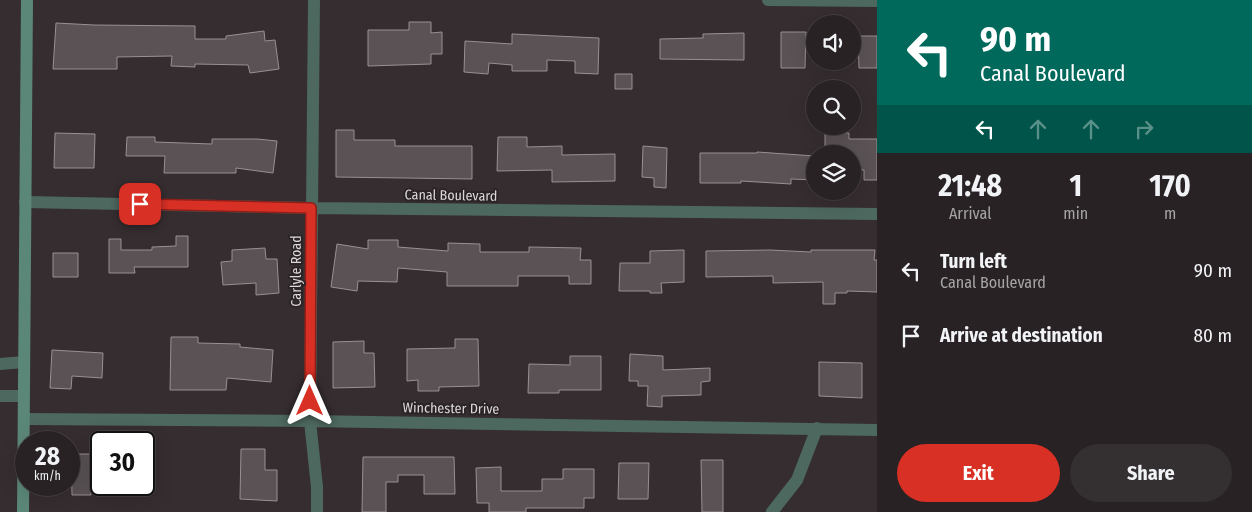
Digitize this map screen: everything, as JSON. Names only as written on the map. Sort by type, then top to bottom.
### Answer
[{"type":"street","points":[[23,512],[27,0]]},
{"type":"street","name":"Carlyle Road","points":[[314,0],[310,421],[317,487],[317,512]]},
{"type":"street","points":[[768,0],[877,1]]},
{"type":"street","name":"Canal Boulevard","points":[[26,202],[311,208],[877,214]]},
{"type":"street","points":[[0,364],[24,362]]},
{"type":"street","points":[[0,396],[24,396]]},
{"type":"street","name":"Winchester Drive","points":[[24,419],[310,421],[877,430]]},
{"type":"street","points":[[772,512],[797,480],[817,428]]},
{"type":"building","points":[[409,22],[431,22],[431,33],[442,32],[442,54],[431,54],[431,64],[368,66],[368,30],[409,30]]},
{"type":"building","points":[[56,23],[195,26],[195,39],[226,39],[226,36],[264,31],[265,41],[275,40],[279,69],[250,73],[248,65],[195,64],[195,67],[171,66],[172,56],[117,57],[117,69],[53,69]]},
{"type":"building","points":[[781,32],[806,32],[805,68],[781,68]]},
{"type":"building","points":[[744,33],[744,60],[660,59],[660,39],[703,38],[703,34]]},
{"type":"building","points":[[512,34],[599,38],[598,74],[575,73],[575,61],[547,60],[547,71],[512,71],[512,65],[489,63],[488,74],[464,72],[465,41],[512,44]]},
{"type":"building","points":[[861,36],[877,36],[877,68],[861,68]]},
{"type":"building","points":[[615,74],[632,74],[632,89],[615,89]]},
{"type":"building","points":[[336,130],[354,130],[354,140],[395,140],[395,146],[472,146],[472,179],[336,177]]},
{"type":"building","points":[[55,133],[95,134],[94,168],[54,168]]},
{"type":"building","points":[[825,135],[849,135],[849,139],[877,139],[877,180],[864,180],[864,170],[861,170],[861,145],[825,145]]},
{"type":"building","points":[[127,137],[155,137],[155,142],[212,144],[212,139],[277,141],[273,173],[236,168],[236,173],[164,173],[165,156],[126,156]]},
{"type":"building","points":[[498,137],[527,137],[527,147],[562,146],[562,155],[615,154],[615,181],[552,182],[552,170],[497,171]]},
{"type":"building","points":[[643,146],[667,148],[666,188],[654,187],[654,178],[642,177]]},
{"type":"building","points":[[700,153],[806,155],[806,180],[791,179],[791,184],[741,181],[741,183],[700,183]]},
{"type":"building","points":[[176,236],[188,236],[188,267],[134,267],[135,273],[109,273],[109,239],[121,239],[121,250],[152,250],[152,247],[176,246]]},
{"type":"building","points":[[368,240],[398,240],[398,247],[448,251],[448,243],[480,244],[480,252],[529,252],[529,247],[581,248],[580,260],[591,260],[591,284],[569,284],[569,276],[518,276],[518,286],[447,286],[447,272],[398,268],[397,282],[358,281],[357,291],[331,287],[337,244],[368,249]]},
{"type":"building","points":[[265,248],[266,259],[277,259],[279,293],[256,295],[256,283],[223,285],[221,262],[232,261],[232,250]]},
{"type":"building","points":[[684,250],[684,282],[661,283],[662,293],[619,291],[620,263],[650,263],[650,251]]},
{"type":"building","points":[[770,250],[811,252],[811,250],[875,250],[874,260],[877,260],[877,292],[847,291],[847,293],[835,293],[835,304],[823,304],[823,282],[773,283],[773,276],[706,277],[706,251]]},
{"type":"building","points":[[53,253],[78,253],[78,277],[53,277]]},
{"type":"building","points":[[171,337],[198,337],[198,343],[240,344],[240,347],[273,350],[271,382],[227,378],[226,390],[170,390]]},
{"type":"building","points":[[455,339],[478,339],[479,386],[439,387],[439,391],[418,391],[418,380],[407,381],[407,349],[455,348]]},
{"type":"building","points":[[364,341],[364,353],[374,353],[375,387],[333,388],[333,342]]},
{"type":"building","points":[[52,350],[103,353],[102,378],[72,376],[71,389],[50,388]]},
{"type":"building","points":[[630,354],[663,356],[663,370],[710,368],[710,381],[701,382],[701,395],[662,396],[662,407],[647,406],[648,386],[638,386],[638,381],[629,381]]},
{"type":"building","points":[[570,356],[601,356],[601,390],[559,390],[559,393],[528,393],[529,364],[570,365]]},
{"type":"building","points":[[819,362],[862,363],[862,398],[819,396]]},
{"type":"building","points":[[241,449],[265,449],[265,470],[277,470],[277,501],[240,499]]},
{"type":"building","points":[[80,454],[90,454],[90,495],[80,495]]},
{"type":"building","points":[[363,457],[454,457],[455,494],[424,494],[424,475],[398,475],[398,482],[386,482],[386,512],[362,512]]},
{"type":"building","points":[[701,460],[723,460],[723,512],[702,512]]},
{"type":"building","points":[[619,463],[649,463],[648,499],[618,499]]},
{"type":"building","points":[[501,467],[501,491],[542,491],[542,479],[563,479],[563,469],[594,469],[594,498],[584,498],[584,508],[526,508],[526,512],[489,512],[489,503],[477,503],[476,468]]},
{"type":"route","points":[[140,204],[311,208],[310,401]]}]
